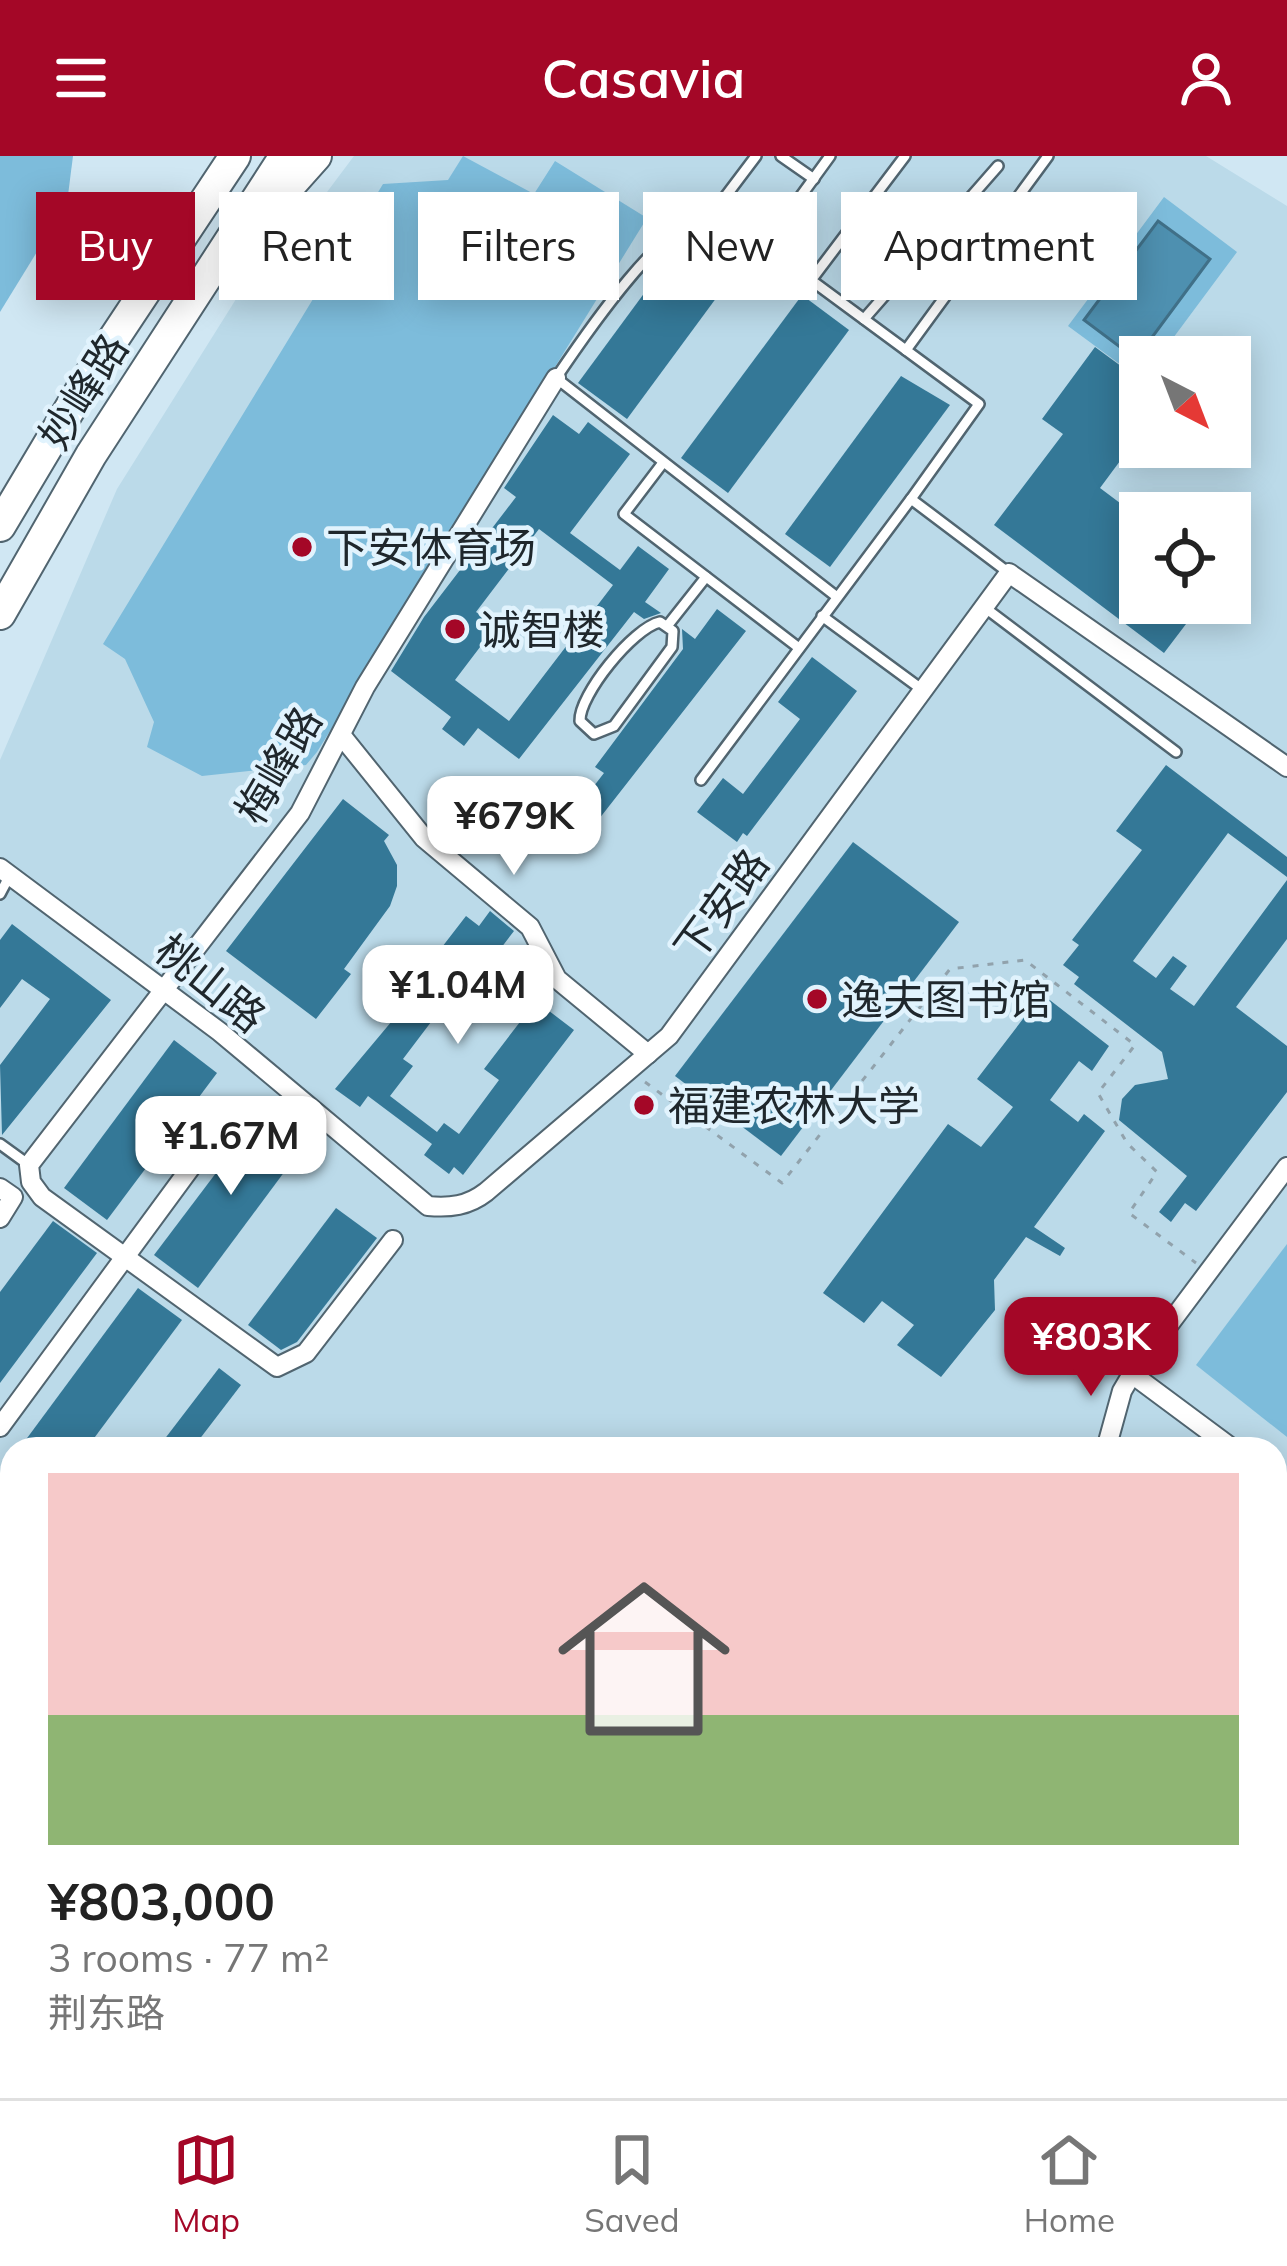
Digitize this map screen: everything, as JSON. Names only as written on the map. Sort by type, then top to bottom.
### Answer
[{"type":"main road","name":"妙峰路","points":[[0,526],[93,370],[235,156]]},
{"type":"main road","name":"妙峰路","points":[[0,614],[91,455],[285,156]]},
{"type":"main road","points":[[209,272],[316,156]]},
{"type":"street","name":"梅峰路","points":[[29,1165],[300,813],[341,735],[556,378]]},
{"type":"street","points":[[1010,573],[1287,767]]},
{"type":"street","name":"下安路","points":[[428,1206],[476,1199],[669,1036],[1010,573]]},
{"type":"street","points":[[341,735],[391,803],[437,852],[530,927],[557,979],[648,1054]]},
{"type":"street","name":"桃山路","points":[[5,871],[163,988],[428,1206]]},
{"type":"street","points":[[0,1427],[230,1114]]},
{"type":"street","points":[[29,1165],[31,1182],[42,1197],[282,1368],[306,1354],[393,1240]]},
{"type":"street","points":[[1109,1437],[1122,1391],[1132,1374],[1287,1167]]},
{"type":"street","points":[[0,1188],[13,1197],[0,1218]]},
{"type":"street","points":[[1132,1374],[1217,1437]]},
{"type":"lane","points":[[729,192],[756,156]]},
{"type":"lane","points":[[781,156],[814,178]]},
{"type":"lane","points":[[804,192],[830,156]]},
{"type":"lane","points":[[817,272],[905,156]]},
{"type":"lane","points":[[906,350],[1048,156]]},
{"type":"lane","points":[[864,319],[998,166]]},
{"type":"lane","points":[[643,270],[556,378],[837,597]]},
{"type":"lane","points":[[700,780],[979,404],[817,283]]},
{"type":"lane","points":[[662,464],[624,514],[799,647]]},
{"type":"lane","points":[[911,499],[1010,573]]},
{"type":"lane","points":[[668,625],[706,577]]},
{"type":"lane","points":[[985,608],[1176,752]]},
{"type":"lane","points":[[822,616],[924,691]]},
{"type":"lane","points":[[650,625],[668,625],[674,631],[672,647],[614,726],[602,734],[584,727],[578,714],[582,704],[633,635],[650,625]]},
{"type":"lane","points":[[0,894],[5,871]]},
{"type":"lane","points":[[0,1144],[29,1165]]},
{"type":"path","points":[[629,1070],[782,1184],[950,969],[1025,960],[1135,1045],[1098,1094],[1127,1143],[1156,1172],[1129,1213],[1209,1272]]},
{"type":"shaded area","points":[[0,156],[73,156],[68,192],[36,192],[36,253],[0,312]]},
{"type":"shaded area","name":"福建农林大学","points":[[354,156],[1206,156],[1287,206],[1287,1437],[0,1437],[0,760],[117,489],[236,300],[394,300],[394,192],[327,192]]},
{"type":"shaded area","name":"下安体育场","points":[[463,156],[530,192],[418,192],[418,300],[596,300],[317,752],[306,765],[202,776],[147,747],[154,722],[125,659],[103,644],[312,300],[394,300],[394,192],[378,192],[383,184],[448,180]]},
{"type":"shaded area","name":"下安体育场","points":[[555,161],[605,192],[535,192]]},
{"type":"shaded area","points":[[1164,197],[1237,252],[1175,336],[1119,336],[1119,364],[1068,326],[1087,300],[1137,300],[1137,233]]},
{"type":"shaded area","name":"下安体育场","points":[[619,201],[643,216],[643,224],[619,263]]},
{"type":"shaded area","points":[[1158,221],[1210,259],[1153,336],[1119,336],[1119,346],[1084,320],[1099,300],[1137,300],[1137,249]]},
{"type":"shaded area","points":[[1287,1244],[1287,1437],[1196,1365]]},
{"type":"building","points":[[643,295],[643,300],[715,300],[627,419],[578,383]]},
{"type":"building","points":[[798,300],[809,300],[849,330],[728,493],[681,458]]},
{"type":"building","points":[[1095,347],[1119,365],[1119,462],[1100,488],[1119,502],[1119,619],[994,525],[1063,434],[1042,419]]},
{"type":"building","points":[[901,376],[950,405],[830,567],[785,534]]},
{"type":"building","name":"诚智楼","points":[[553,415],[579,434],[588,422],[630,454],[570,533],[620,570],[638,546],[669,569],[645,602],[661,613],[644,619],[634,612],[519,759],[478,728],[464,746],[442,729],[451,717],[391,671],[424,617],[516,497],[504,488]],"holes":[[[539,529],[613,585],[509,721],[455,680],[496,626],[476,612]]]},
{"type":"building","points":[[717,609],[746,631],[599,819],[580,804],[604,773],[595,767],[683,649],[682,629],[695,639]]},
{"type":"building","points":[[1125,624],[1186,624],[1164,653]]},
{"type":"building","points":[[812,657],[857,691],[747,836],[743,833],[737,842],[697,812],[723,778],[743,794],[800,719],[778,702]]},
{"type":"building","points":[[1166,765],[1287,857],[1287,877],[1228,833],[1133,961],[1156,978],[1173,956],[1187,966],[1170,989],[1194,1006],[1287,880],[1287,939],[1236,1007],[1287,1046],[1287,1092],[1196,1211],[1185,1203],[1171,1222],[1159,1212],[1187,1176],[1119,1120],[1122,1099],[1135,1085],[1168,1079],[1162,1052],[1074,984],[1079,977],[1063,965],[1079,945],[1072,940],[1142,850],[1116,831]]},
{"type":"building","points":[[343,799],[389,835],[384,841],[397,865],[397,886],[390,906],[344,969],[351,974],[316,1019],[226,951]]},
{"type":"building","name":"逸夫图书馆","points":[[853,842],[959,922],[781,1156],[675,1076]]},
{"type":"building","points":[[490,911],[514,931],[462,999],[453,993],[403,1059],[413,1066],[390,1096],[437,1132],[444,1123],[459,1134],[499,1080],[484,1069],[536,1001],[574,1030],[463,1175],[454,1167],[449,1174],[424,1155],[432,1144],[368,1096],[360,1107],[335,1089],[428,978],[422,973],[466,916],[479,926]]},
{"type":"building","points":[[12,924],[111,1000],[2,1135],[0,1065],[50,999],[22,979],[0,1008],[0,940]]},
{"type":"building","points":[[1042,994],[1109,1046],[1092,1071],[1079,1061],[1050,1100],[1078,1122],[1084,1114],[1105,1131],[1034,1227],[1065,1248],[1060,1256],[1026,1237],[994,1280],[995,1310],[941,1377],[897,1345],[914,1325],[882,1301],[864,1323],[823,1293],[948,1124],[981,1147],[1013,1107],[977,1079]]},
{"type":"building","points":[[174,1040],[217,1073],[107,1220],[64,1188]]},
{"type":"building","points":[[265,1108],[308,1140],[198,1288],[154,1255]]},
{"type":"building","points":[[336,1208],[377,1238],[297,1342],[281,1350],[248,1325]]},
{"type":"building","points":[[53,1221],[97,1253],[0,1383],[0,1292]]},
{"type":"building","points":[[138,1288],[182,1320],[95,1437],[28,1437]]},
{"type":"building","points":[[219,1368],[241,1385],[201,1437],[166,1437]]},
{"type":"place","name":"下安体育场","points":[[302,547]]},
{"type":"place","name":"诚智楼","points":[[455,629]]},
{"type":"place","name":"逸夫图书馆","points":[[817,999]]},
{"type":"place","name":"福建农林大学","points":[[644,1105]]}]
